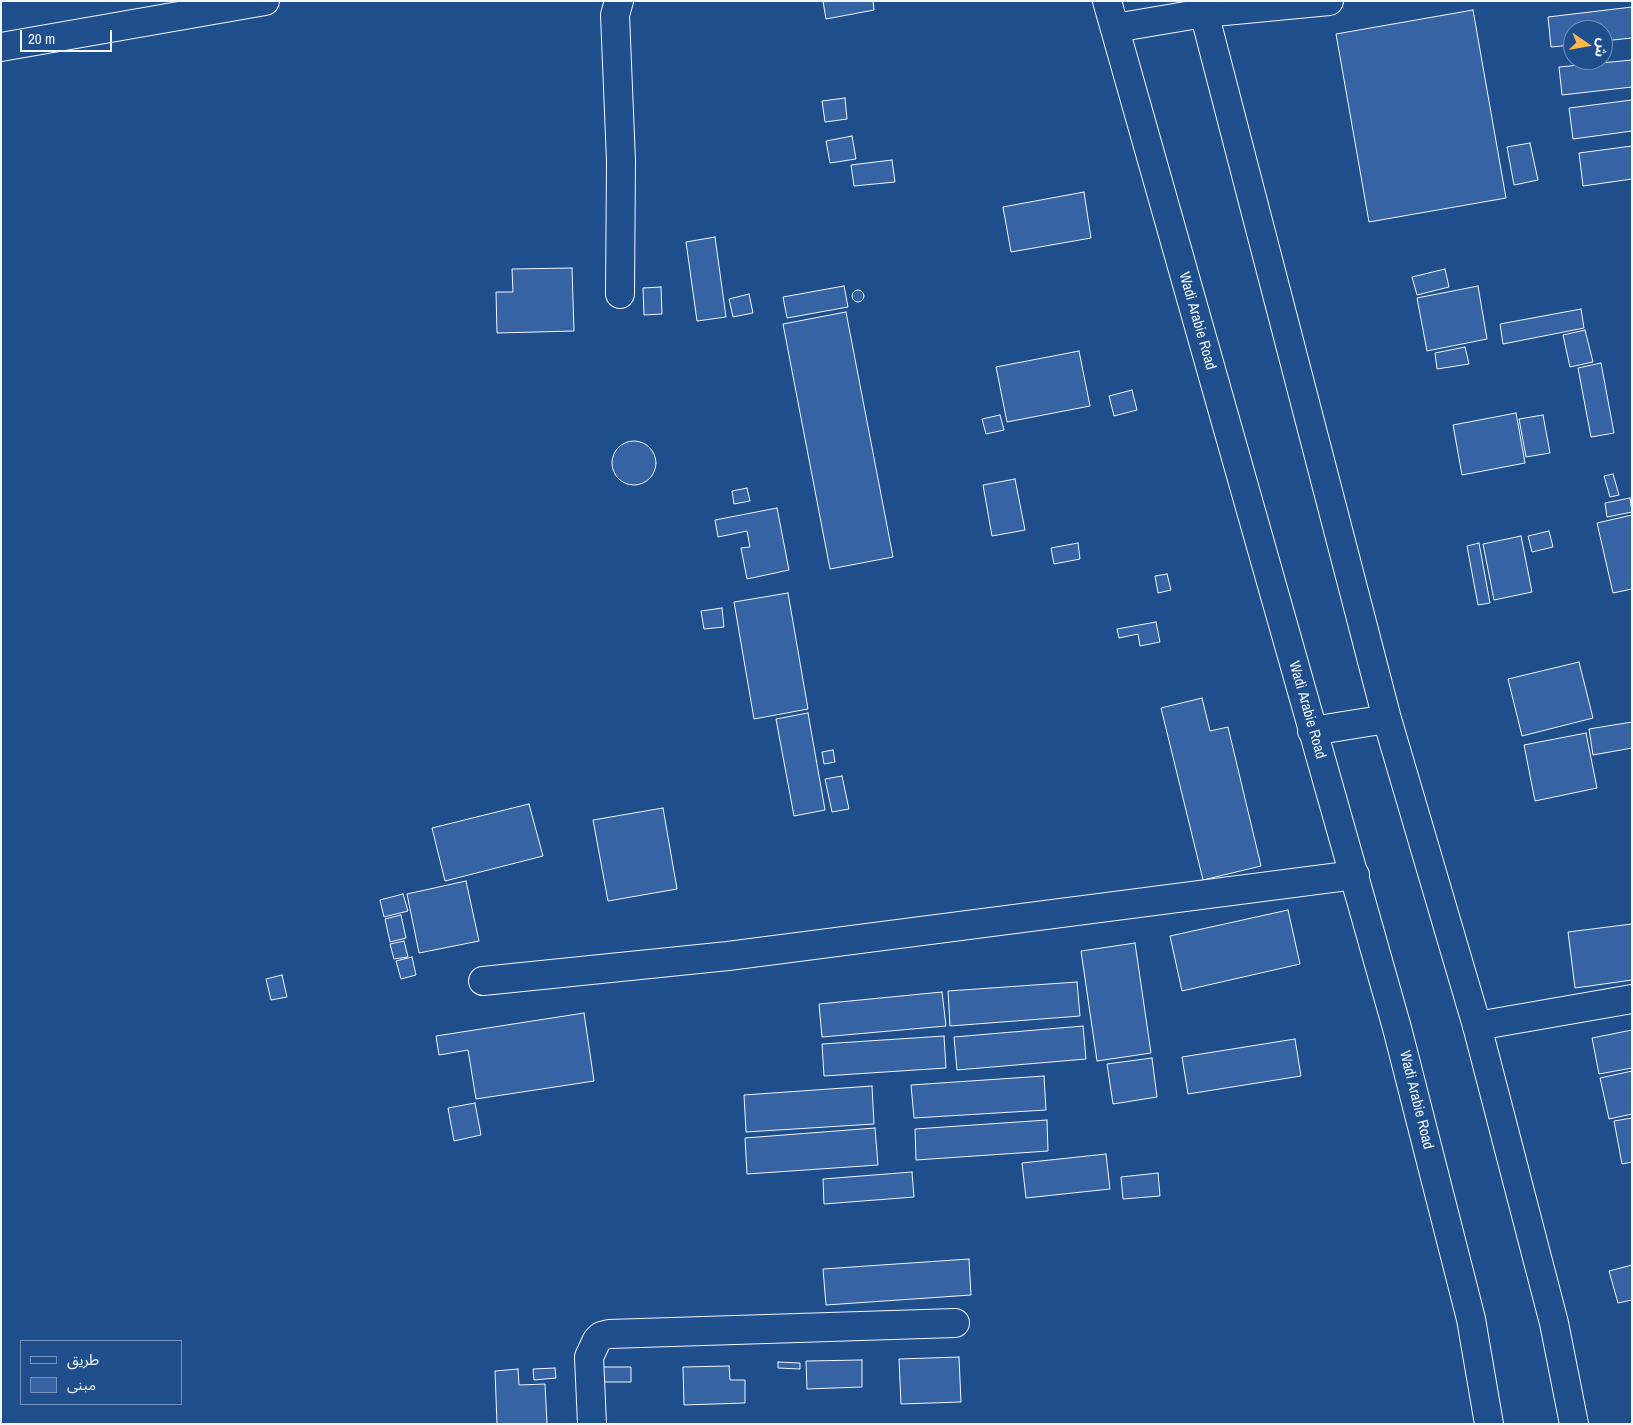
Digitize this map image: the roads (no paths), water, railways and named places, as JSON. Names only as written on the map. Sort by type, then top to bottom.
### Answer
[{"type":"main road","points":[[1,47],[265,1]]},
{"type":"main road","points":[[620,1],[616,15],[621,161],[620,294]]},
{"type":"main road","name":"Wadi Arabie Road","points":[[1107,1],[1397,1028],[1471,1319],[1489,1424]]},
{"type":"main road","points":[[1114,28],[1202,7],[1329,1]]},
{"type":"main road","points":[[1202,7],[1387,719],[1477,1026],[1554,1323],[1574,1424]]},
{"type":"main road","points":[[1312,731],[1387,719]]},
{"type":"main road","points":[[483,981],[728,956],[1355,875]]},
{"type":"main road","points":[[1477,1026],[1632,1000]]},
{"type":"main road","points":[[592,1424],[589,1356],[601,1336],[609,1334],[956,1323]]}]
